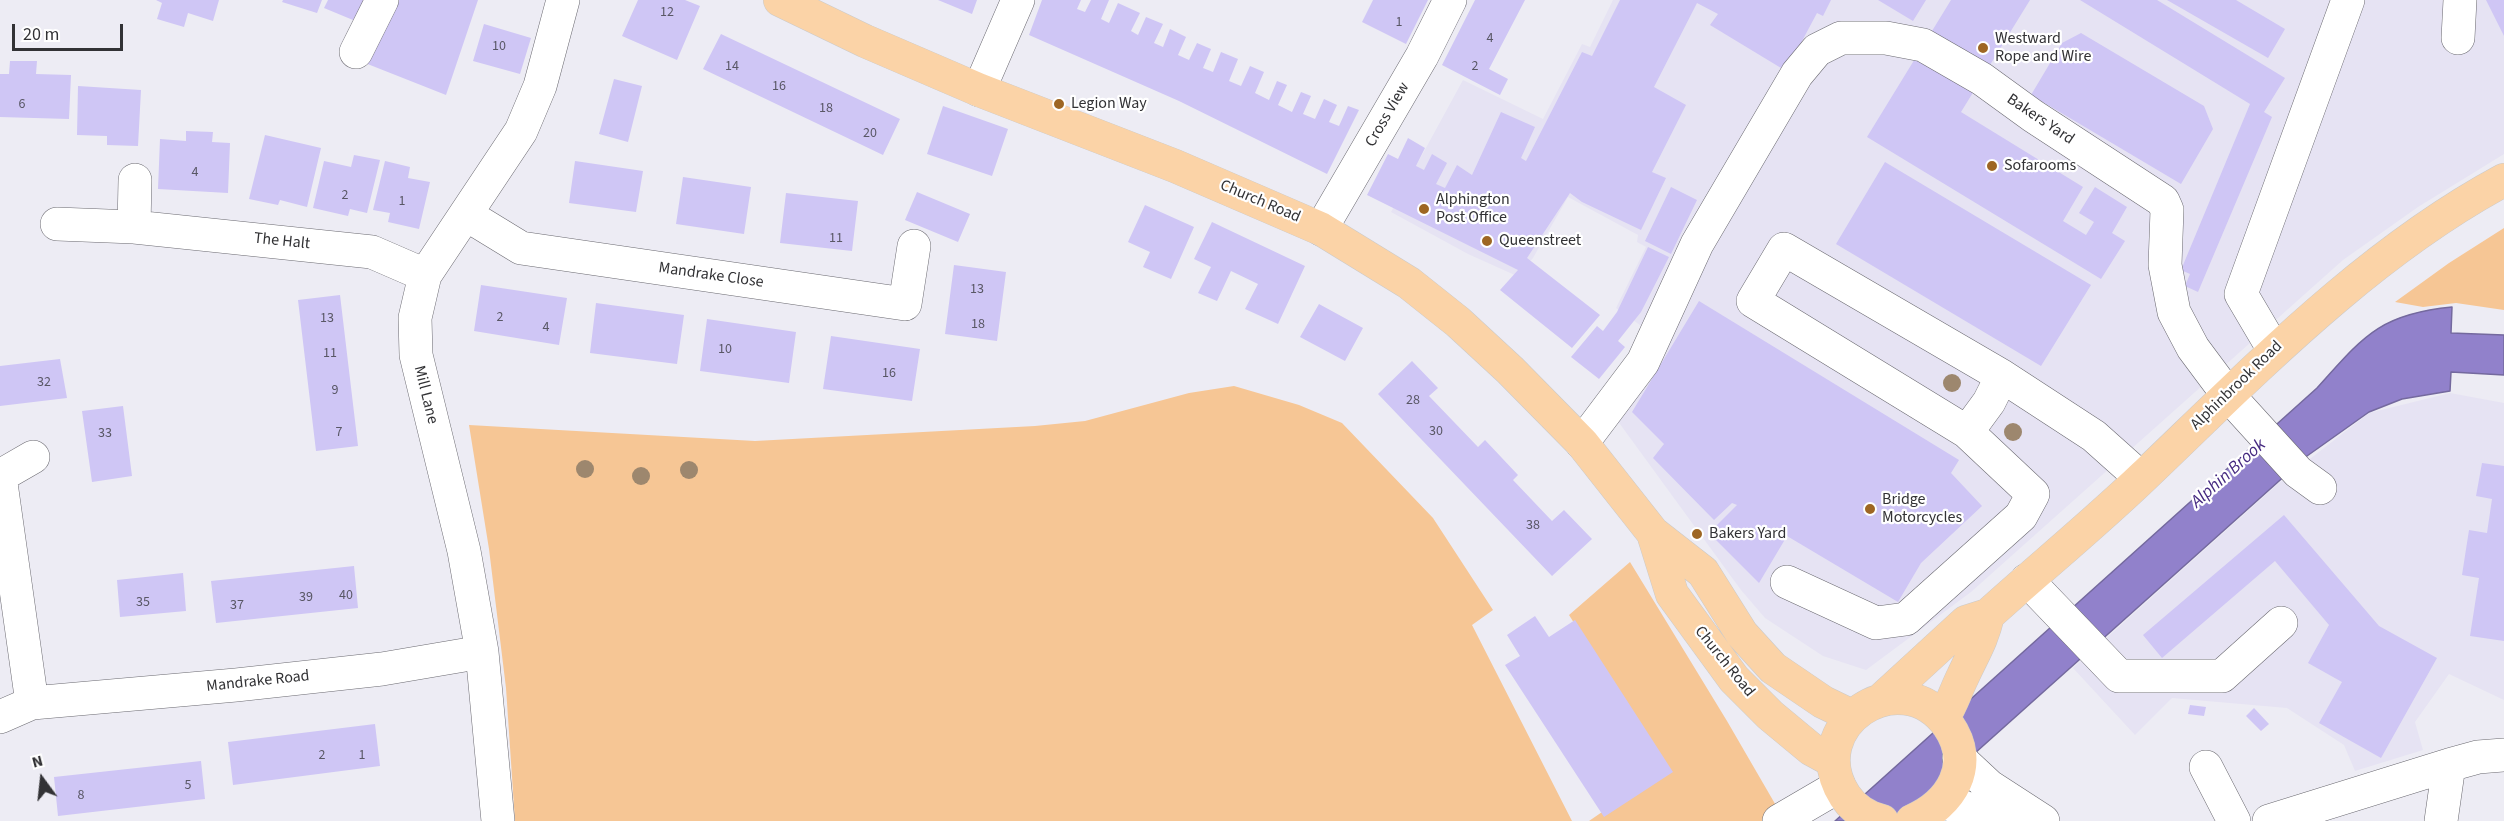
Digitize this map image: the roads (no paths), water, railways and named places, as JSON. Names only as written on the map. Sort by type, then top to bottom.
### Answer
[{"type":"main road","name":"Church Road","points":[[780,0],[979,90],[1175,165],[1321,229],[1409,283],[1458,322],[1510,370],[1582,443],[1653,533],[1703,572],[1742,633],[1773,668],[1823,702],[1852,716]]},
{"type":"main road","name":"Alphinbrook Road","points":[[1881,700],[1966,622],[1988,615],[2141,478],[2274,350],[2381,261],[2478,194],[2504,180]]},
{"type":"main road","name":"Church Road","points":[[1653,533],[1672,594],[1734,679],[1770,715],[1811,749],[1853,799]]},
{"type":"main road","points":[[1942,718],[1951,706],[1963,676],[1982,640],[1988,615]]},
{"type":"main road","points":[[1853,799],[1839,737],[1852,716],[1866,706],[1881,700],[1898,698],[1915,700],[1930,707],[1942,718],[1954,737],[1959,758],[1955,783],[1923,816]]},
{"type":"street","points":[[356,52],[382,0]]},
{"type":"street","name":"Mill Lane","points":[[498,821],[482,652],[464,551],[416,355],[415,318],[425,275],[521,131],[540,86],[563,0]]},
{"type":"street","points":[[979,90],[1018,0]]},
{"type":"street","name":"Cross View","points":[[1321,229],[1422,56],[1450,0]]},
{"type":"street","points":[[2274,350],[2241,294],[2348,0]]},
{"type":"street","points":[[2458,38],[2460,0]]},
{"type":"street","name":"Bakers Yard","points":[[1582,443],[1643,362],[1696,244],[1797,74],[1816,50],[1841,38],[1886,38],[1923,45],[1982,79],[2033,116],[2163,201],[2168,210],[2165,265],[2174,312],[2193,348],[2228,395]]},
{"type":"street","points":[[134,227],[135,180]]},
{"type":"street","name":"Mandrake Close","points":[[467,214],[521,248],[905,304],[914,246]]},
{"type":"street","name":"The Halt","points":[[57,224],[134,227],[372,252],[425,275]]},
{"type":"street","points":[[1787,582],[1876,623],[1906,619],[2021,516],[2033,494],[1967,432],[1753,301],[1784,249],[2002,376],[2094,436],[2141,478]]},
{"type":"street","points":[[1967,432],[1989,402],[2002,376]]},
{"type":"street","points":[[2228,395],[2309,480]]},
{"type":"street","points":[[32,703],[0,476],[33,458]]},
{"type":"street","points":[[2027,580],[2119,676],[2222,676],[2281,623]]},
{"type":"street","name":"Mandrake Road","points":[[0,717],[32,703],[200,689],[382,669],[482,652]]},
{"type":"street","points":[[2269,821],[2354,807],[2449,765],[2504,755]]},
{"type":"street","points":[[1959,758],[1989,786],[2043,821]]},
{"type":"street","points":[[2441,821],[2449,765]]},
{"type":"street","points":[[2206,767],[2234,821]]},
{"type":"street","points":[[1779,821],[1853,799]]},
{"type":"street","points":[[1923,816],[2026,821]]},
{"type":"water","name":"Alphin Brook","points":[[2452,307],[2451,333],[2504,335],[2504,375],[2451,372],[2450,391],[2402,399],[2369,412],[2307,456],[1899,821],[1835,821],[2317,388],[2347,355],[2374,331],[2407,315]]},
{"type":"place","name":"Westward Rope and Wire","points":[[1983,48]]},
{"type":"place","name":"Legion Way","points":[[1059,104]]},
{"type":"place","name":"Sofarooms","points":[[1992,166]]},
{"type":"place","name":"Alphington Post Office","points":[[1424,209]]},
{"type":"place","name":"Queenstreet","points":[[1487,241]]},
{"type":"place","name":"Bridge Motorcycles","points":[[1870,509]]},
{"type":"place","name":"Bakers Yard","points":[[1697,534]]}]
